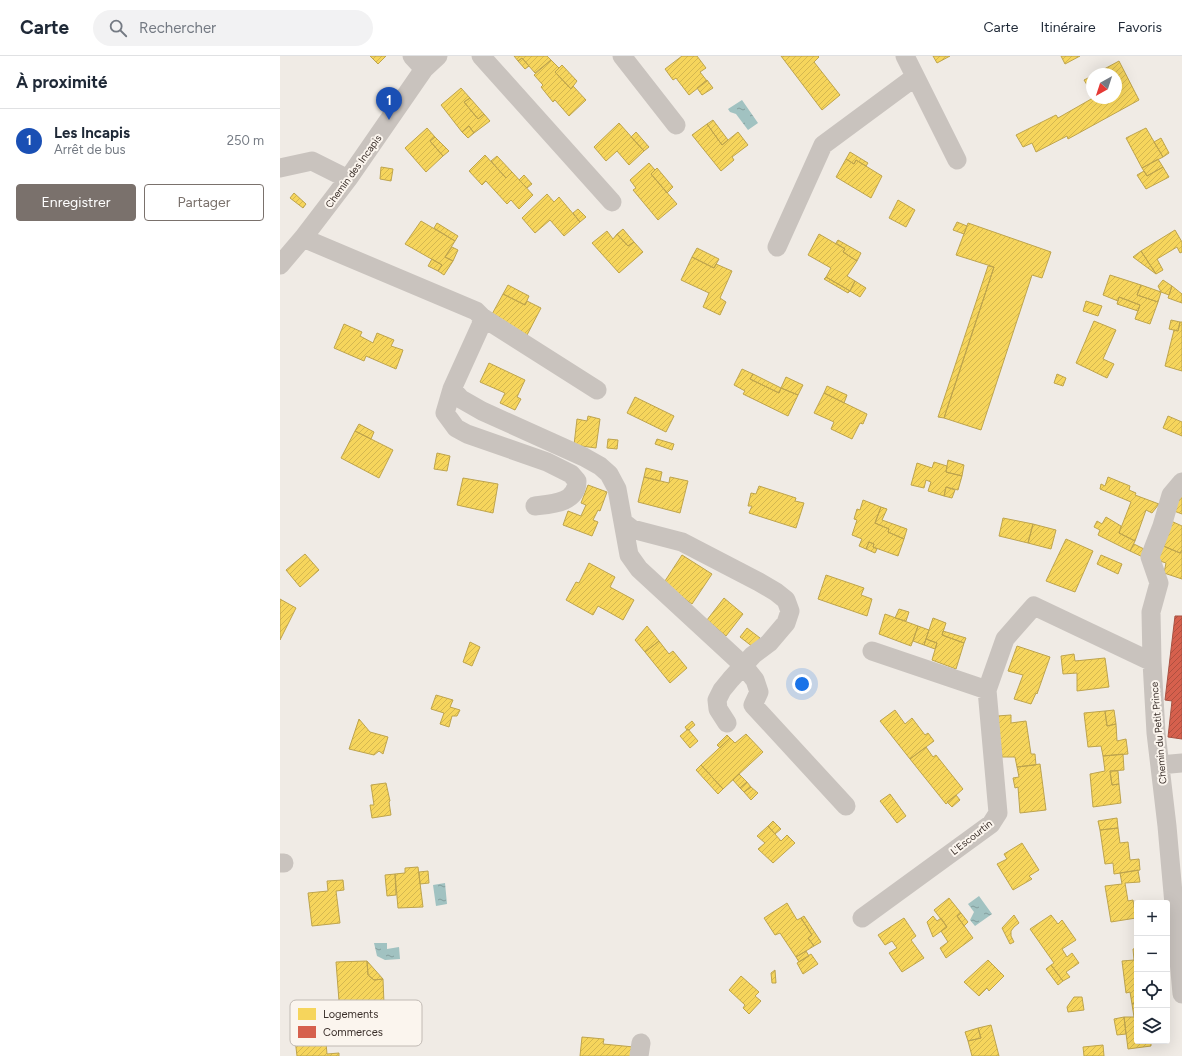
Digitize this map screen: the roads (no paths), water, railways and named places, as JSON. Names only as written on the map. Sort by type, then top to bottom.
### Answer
[{"type":"street","name":"Chemin des Incapis","points":[[280,265],[303,238],[348,179],[418,63],[438,56]]},
{"type":"street","points":[[481,56],[612,202]]},
{"type":"street","points":[[622,56],[676,125]]},
{"type":"street","points":[[905,56],[956,160]]},
{"type":"street","points":[[777,247],[823,145],[915,77]]},
{"type":"street","points":[[280,168],[312,161],[348,179]]},
{"type":"street","points":[[303,238],[476,311],[482,317],[597,390]]},
{"type":"street","points":[[482,317],[481,325],[452,389],[445,413],[456,428],[467,434],[547,462],[570,474],[577,481],[577,487],[574,494],[566,500],[535,506]]},
{"type":"street","points":[[452,389],[461,399],[482,411],[584,457],[600,466],[609,474],[618,489],[629,555],[639,569],[743,665],[755,680],[759,692],[753,705],[846,806]]},
{"type":"street","name":"Chemin du Petit Prince","points":[[1182,482],[1171,495],[1162,526],[1150,557],[1159,583],[1151,612],[1152,662],[1156,733],[1160,765],[1175,827],[1182,994]]},
{"type":"street","points":[[623,522],[632,529],[682,542],[760,582],[786,600],[790,611],[786,623],[769,643],[743,665],[722,690],[717,700],[718,709],[727,723]]},
{"type":"street","name":"L'Escourtin","points":[[862,918],[991,824],[998,813],[987,690],[1006,639],[1034,606],[1152,662]]},
{"type":"street","points":[[872,651],[987,690]]},
{"type":"street","points":[[1160,765],[1182,763]]},
{"type":"water","points":[[742,100],[758,123],[748,130],[736,114],[730,112],[728,109]]},
{"type":"water","points":[[445,883],[447,904],[436,906],[433,885]]},
{"type":"water","points":[[979,896],[992,914],[975,926],[970,920],[974,912],[968,904]]},
{"type":"water","points":[[374,943],[387,943],[387,949],[399,947],[400,959],[385,960],[377,956]]},
{"type":"place","name":"Les Incapis","points":[[389,120]]}]
